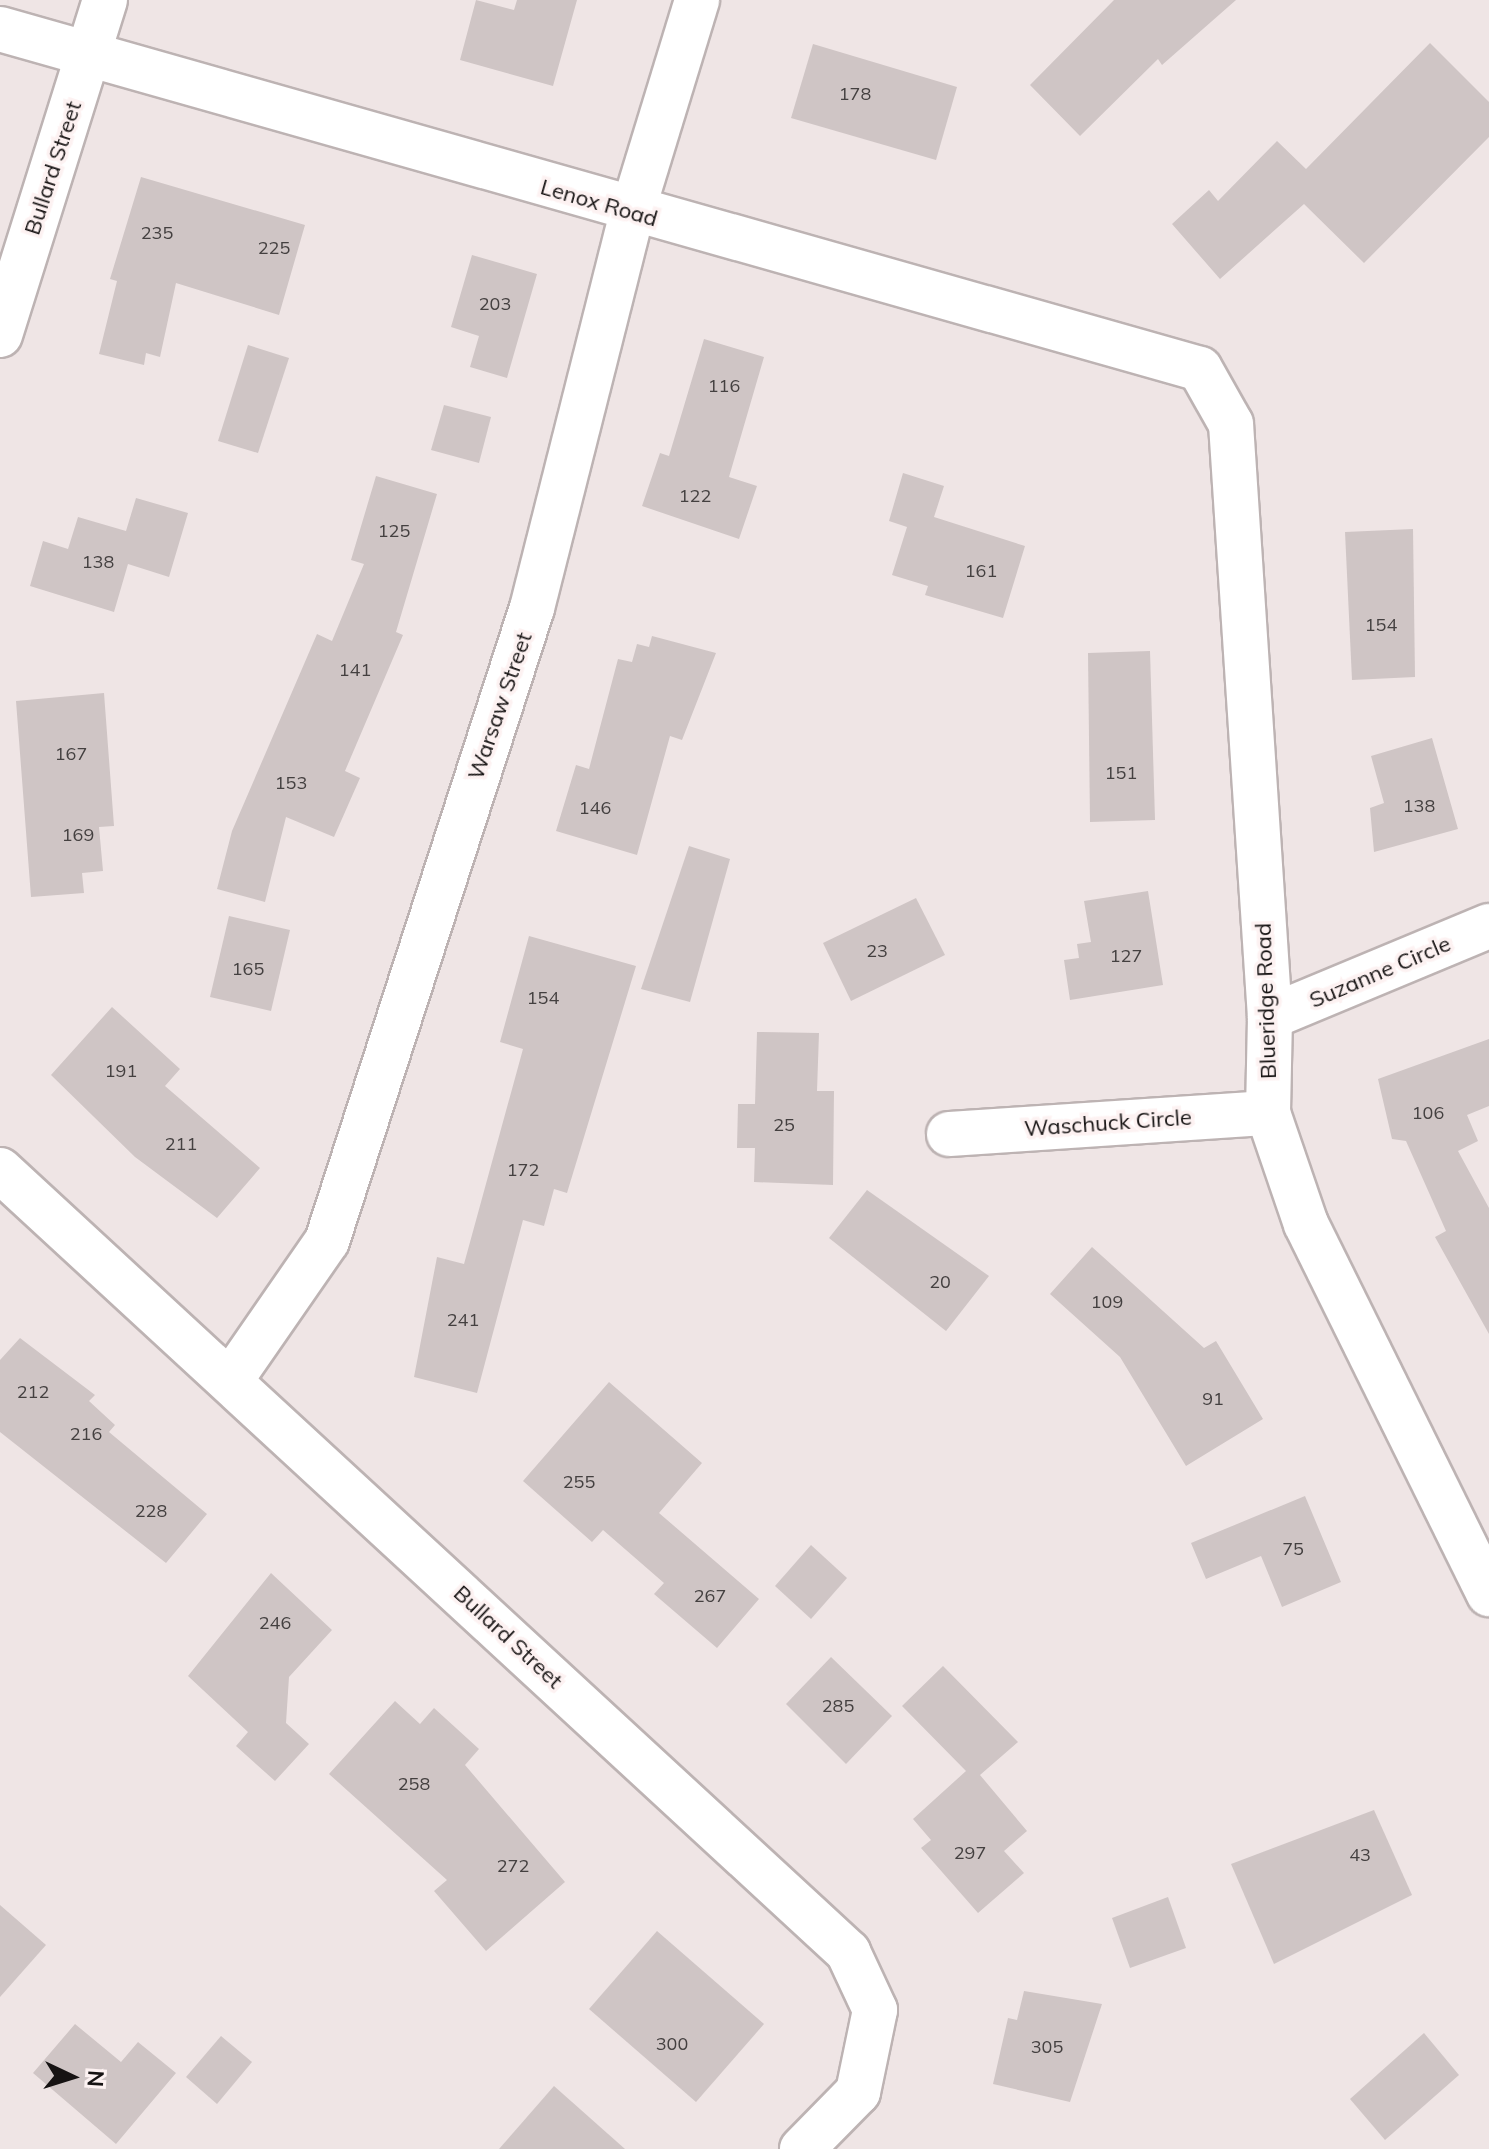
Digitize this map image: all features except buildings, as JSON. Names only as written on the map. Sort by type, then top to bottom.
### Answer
[{"type":"street","name":"Bullard Street","points":[[0,335],[105,0]]},
{"type":"street","name":"Warsaw Street","points":[[230,1381],[327,1241],[532,608],[632,213],[697,0]]},
{"type":"street","name":"Lenox Road","points":[[0,29],[632,213],[1200,369]]},
{"type":"street","name":"Blueridge Road","points":[[1200,369],[1231,424],[1270,1017],[1268,1113],[1306,1224],[1489,1594]]},
{"type":"street","name":"Suzanne Circle","points":[[1270,1017],[1489,926]]},
{"type":"street","name":"Waschuck Circle","points":[[949,1134],[1268,1113]]},
{"type":"street","name":"Bullard Street","points":[[0,1170],[848,1952],[875,2010],[858,2092],[802,2149]]}]
